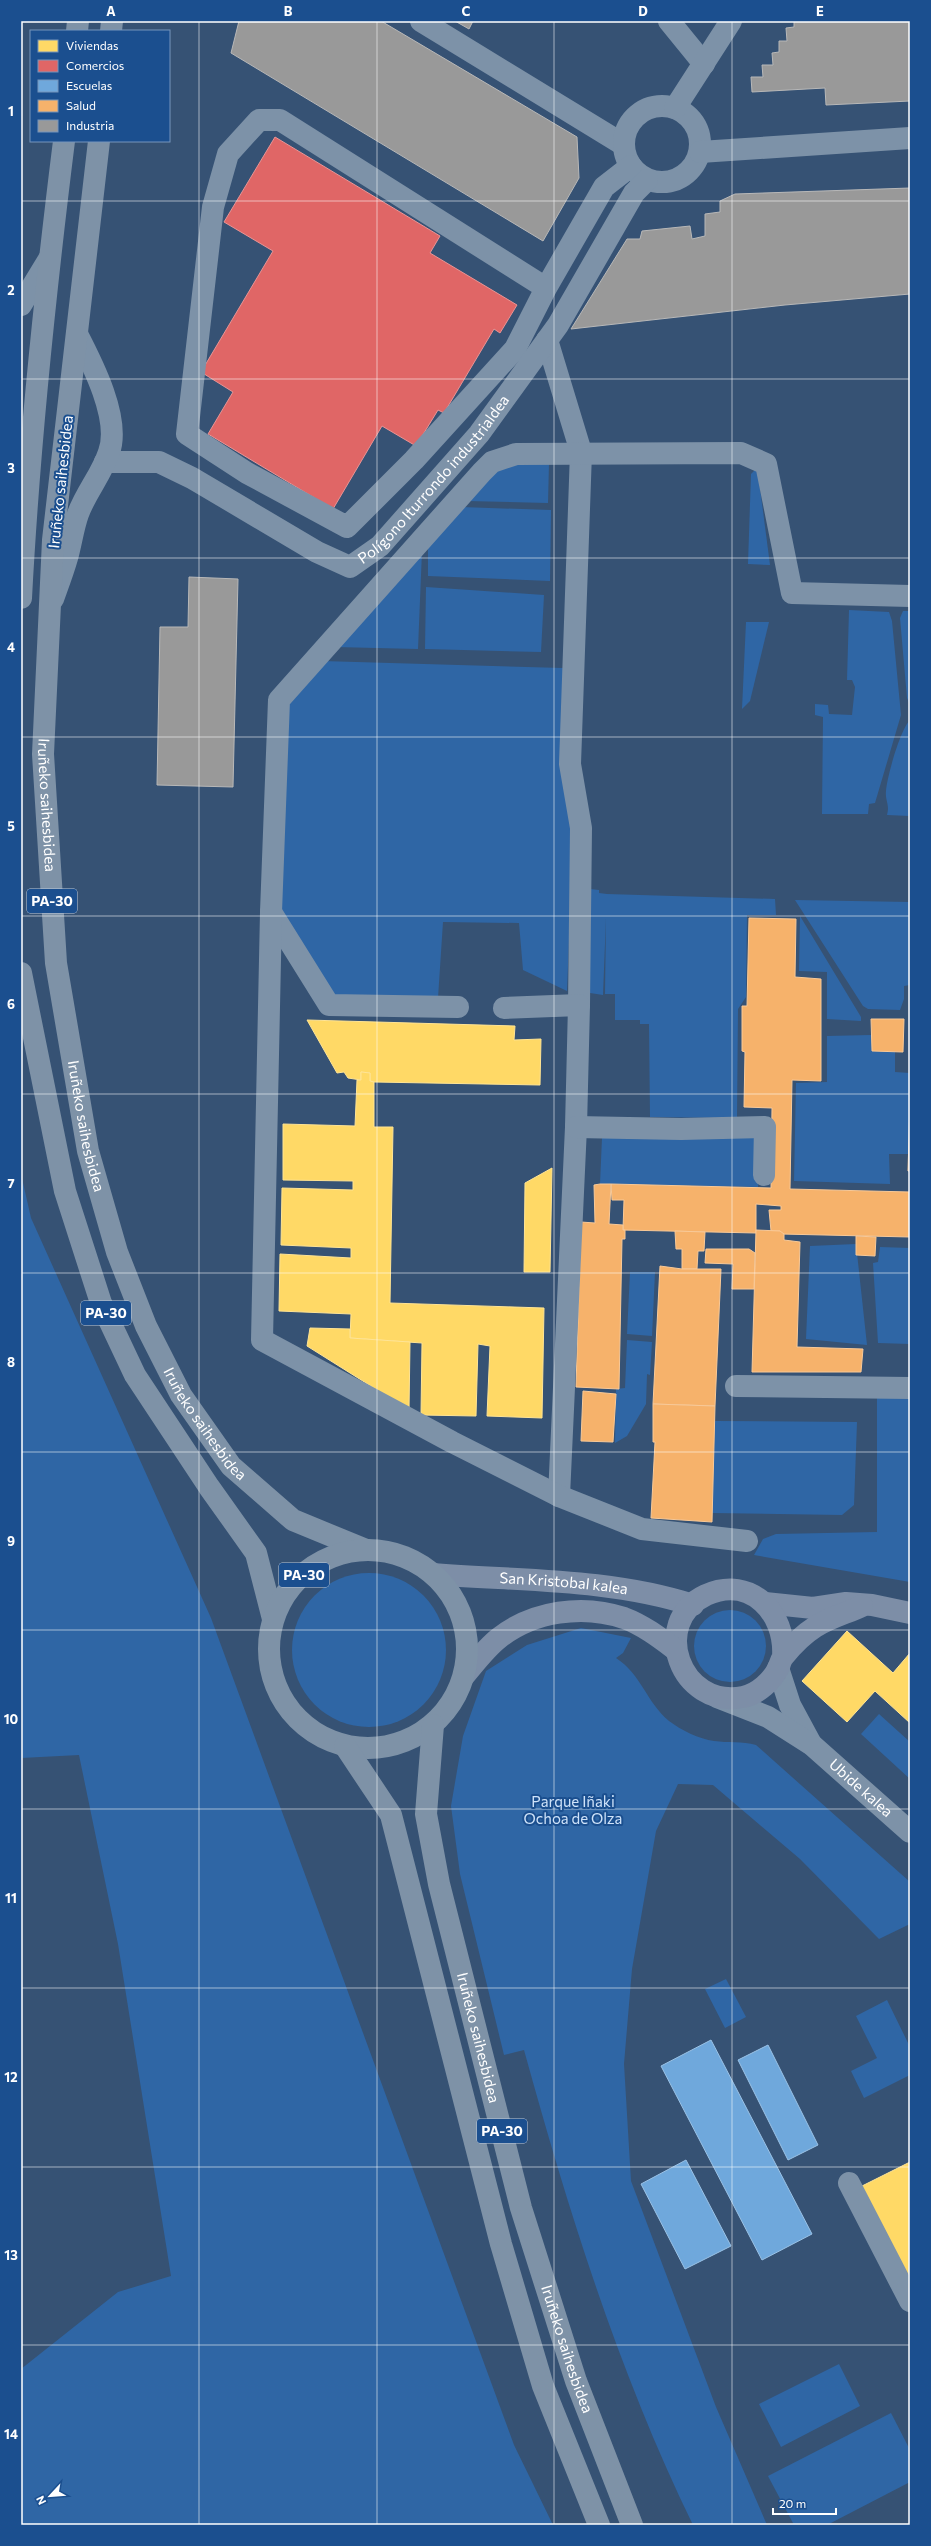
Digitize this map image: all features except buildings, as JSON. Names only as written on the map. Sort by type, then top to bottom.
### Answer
[{"type":"highway","name":"Iruñeko saihesbidea","points":[[21,598],[49,259],[64,142]]},
{"type":"highway","name":"Iruñeko saihesbidea","points":[[99,142],[54,540],[43,754],[56,963],[88,1150],[117,1252],[146,1326],[181,1395],[231,1466],[294,1520],[366,1550]]},
{"type":"highway","name":"PA-30","points":[[21,973],[65,1191],[101,1302],[135,1375],[209,1487],[256,1553],[273,1619]]},
{"type":"highway","name":"PA-30","points":[[366,1550],[390,1552],[407,1559],[433,1574],[451,1595],[463,1621],[467,1648],[464,1676],[452,1703],[433,1725],[406,1741],[376,1749],[345,1746],[315,1734],[290,1712],[275,1683],[271,1664],[269,1651],[273,1619],[287,1592],[308,1570],[336,1555],[366,1550]]},
{"type":"highway","name":"Iruñeko saihesbidea","points":[[433,1725],[426,1814],[439,1884],[521,2208],[576,2381],[632,2525]]},
{"type":"highway","name":"Iruñeko saihesbidea","points":[[345,1746],[391,1815],[501,2244],[543,2386],[599,2525]]},
{"type":"main road","name":"San Kristobal kalea","points":[[433,1574],[584,1583],[664,1596],[693,1605]]},
{"type":"main road","points":[[780,1662],[784,1642],[781,1628],[774,1614],[765,1603],[751,1594],[736,1590],[720,1591],[706,1596],[693,1605],[683,1618],[677,1633],[676,1650],[680,1665],[688,1678],[700,1689],[714,1696],[729,1698],[744,1696],[758,1690],[770,1680],[780,1662],[816,1627],[862,1606]]},
{"type":"main road","points":[[765,1603],[813,1608],[846,1603],[862,1606],[872,1605],[910,1613]]},
{"type":"main road","name":"San Kristobal kalea","points":[[464,1676],[499,1638],[524,1623],[555,1611],[592,1612],[624,1618],[648,1631],[676,1650]]},
{"type":"street","points":[[421,21],[628,156],[647,180],[660,183],[673,181],[684,176],[693,168],[700,152],[699,132],[693,121],[684,113],[675,108],[661,106],[649,108],[638,115],[629,124],[628,156],[604,187],[546,288],[515,349],[414,460],[347,527],[247,473],[187,434],[213,207],[228,154],[258,120],[280,120],[546,288]]},
{"type":"street","points":[[669,21],[704,64]]},
{"type":"street","points":[[675,108],[731,21]]},
{"type":"street","points":[[700,152],[910,138]]},
{"type":"street","name":"Polígono Iturrondo industrialdea","points":[[105,462],[160,462],[192,478],[317,552],[350,567],[380,546],[479,434],[547,340],[634,193],[647,180]]},
{"type":"street","points":[[21,304],[49,259]]},
{"type":"street","points":[[50,608],[67,558],[78,515],[89,488],[105,462],[110,450],[111,423],[103,394],[77,334]]},
{"type":"street","points":[[547,340],[580,452],[570,764],[581,828],[579,1005],[576,1127],[559,1496]]},
{"type":"street","points":[[21,446],[31,469]]},
{"type":"street","points":[[747,1541],[642,1529],[559,1496],[452,1442],[262,1340],[271,912],[279,700],[492,462],[516,454],[580,452],[741,453],[766,464],[792,593],[910,596]]},
{"type":"street","points":[[271,912],[329,1005],[458,1007]]},
{"type":"street","points":[[504,1008],[579,1005]]},
{"type":"street","points":[[576,1127],[681,1129],[765,1127],[764,1175]]},
{"type":"street","points":[[736,1386],[910,1388]]},
{"type":"street","name":"Ubide kalea","points":[[780,1662],[790,1705],[812,1745]]},
{"type":"street","name":"Ubide kalea","points":[[714,1696],[768,1717],[812,1745],[910,1832]]},
{"type":"street","points":[[849,2182],[910,2301]]},
{"type":"green space","points":[[549,463],[548,503],[467,501],[502,464]]},
{"type":"green space","points":[[755,470],[758,473],[770,565],[748,564],[751,474]]},
{"type":"green space","points":[[461,507],[551,510],[550,581],[428,576],[428,544]]},
{"type":"green space","points":[[422,551],[418,649],[335,647]]},
{"type":"green space","points":[[426,587],[544,595],[541,652],[425,649]]},
{"type":"green space","points":[[849,610],[889,612],[892,621],[901,715],[875,803],[869,804],[868,814],[822,814],[823,717],[815,715],[815,704],[828,705],[829,714],[852,715],[855,687],[852,680],[847,680]]},
{"type":"green space","points":[[903,611],[910,611],[910,705],[907,698],[900,618]]},
{"type":"green space","points":[[746,622],[769,622],[750,701],[742,709]]},
{"type":"green space","points":[[322,661],[563,668],[572,864],[567,991],[523,970],[519,923],[443,922],[438,998],[334,996],[278,906],[283,703]]},
{"type":"green space","points":[[910,720],[910,816],[887,815],[888,808],[886,791],[889,775],[898,743],[906,725]]},
{"type":"green space","points":[[590,889],[599,890],[599,893],[607,894],[775,899],[776,915],[747,915],[746,997],[738,1009],[737,1118],[650,1117],[649,1024],[640,1024],[640,1020],[615,1020],[615,994],[605,994],[606,918],[603,995],[590,993],[590,989],[587,988]]},
{"type":"green space","points":[[795,900],[910,902],[910,985],[904,986],[904,999],[900,1010],[868,1009],[863,1006]]},
{"type":"green space","points":[[800,916],[861,1017],[861,1021],[827,1019],[827,972],[799,971]]},
{"type":"green space","points":[[871,1035],[872,1051],[895,1052],[895,1072],[910,1073],[909,1154],[889,1154],[890,1184],[794,1181],[796,1083],[827,1082],[827,1036]]},
{"type":"green space","points":[[602,1138],[760,1138],[758,1187],[600,1184]]},
{"type":"green space","points":[[21,1174],[31,1218],[211,1618],[514,2445],[553,2525],[21,2525],[21,2369],[118,2292],[171,2276],[118,1944],[79,1755],[21,1758]]},
{"type":"green space","points":[[856,1244],[867,1345],[806,1339],[810,1246]]},
{"type":"green space","points":[[880,1247],[910,1248],[910,1344],[878,1343],[873,1263],[878,1262]]},
{"type":"green space","points":[[630,1272],[655,1272],[652,1336],[627,1334]]},
{"type":"green space","points":[[627,1340],[652,1342],[650,1375],[647,1374],[646,1404],[627,1436],[615,1443],[616,1389],[625,1388]]},
{"type":"green space","points":[[877,1397],[910,1397],[910,1582],[754,1555],[763,1539],[776,1534],[877,1532]]},
{"type":"green space","points":[[715,1421],[857,1422],[854,1505],[842,1515],[712,1513]]},
{"type":"green space","points":[[369,1573],[398,1579],[412,1586],[428,1601],[433,1607],[440,1621],[446,1650],[440,1679],[433,1693],[418,1709],[412,1714],[398,1721],[369,1727],[340,1721],[326,1714],[310,1699],[305,1693],[298,1679],[292,1650],[298,1621],[305,1607],[320,1591],[326,1586],[340,1579]]},
{"type":"green space","points":[[730,1610],[750,1616],[760,1626],[766,1646],[760,1666],[750,1676],[730,1682],[710,1676],[700,1666],[694,1646],[700,1626],[710,1616]]},
{"type":"green space","name":"Parque Iñaki Ochoa de Olza","points":[[581,1628],[631,1638],[623,1653],[616,1658],[632,1672],[661,1714],[669,1721],[690,1734],[708,1740],[756,1745],[910,1882],[910,1924],[879,1939],[800,1859],[713,1785],[678,1784],[656,1831],[632,1969],[624,2064],[631,2181],[716,2407],[767,2525],[693,2525],[666,2468],[619,2351],[598,2292],[559,2172],[524,2050],[504,2055],[460,1874],[451,1806],[463,1736],[486,1671],[527,1645]]},
{"type":"green space","points":[[879,1714],[910,1742],[910,1779],[861,1734]]},
{"type":"green space","points":[[726,1979],[746,2017],[725,2028],[705,1989]]},
{"type":"green space","points":[[887,2000],[910,2047],[910,2075],[864,2098],[851,2071],[877,2058],[856,2016]]},
{"type":"green space","points":[[839,2364],[860,2406],[781,2447],[759,2404]]},
{"type":"green space","points":[[891,2413],[910,2450],[910,2482],[827,2525],[794,2525],[768,2476]]}]
